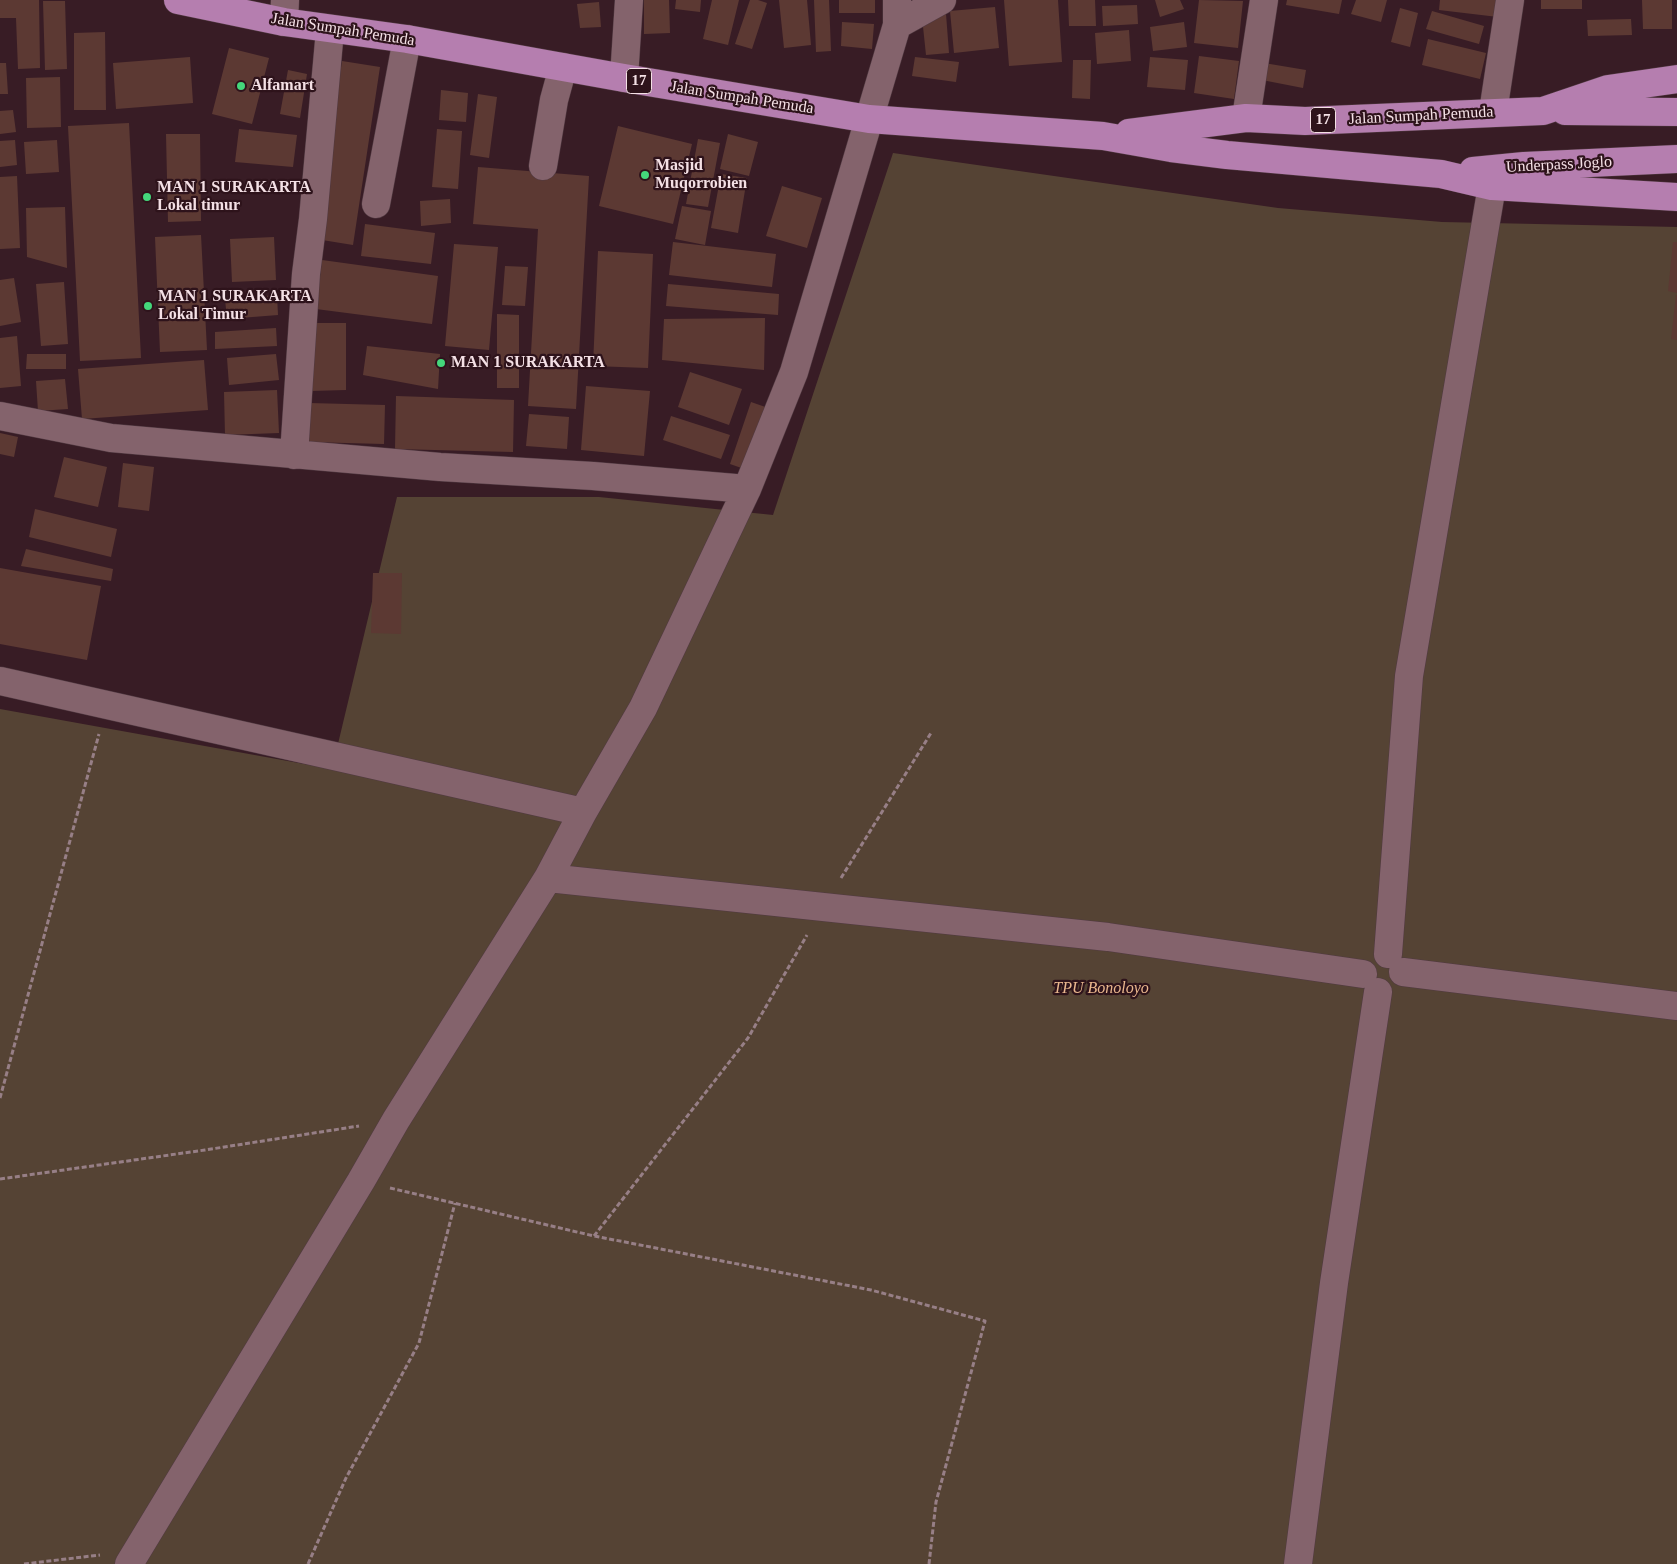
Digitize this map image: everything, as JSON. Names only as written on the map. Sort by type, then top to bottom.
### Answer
[{"type":"highway","name":"Jalan Sumpah Pemuda","points":[[178,0],[285,11],[330,30],[407,39],[869,119],[1103,136],[1171,148],[1227,155],[1441,174],[1492,186],[1677,197]]},
{"type":"highway","name":"Jalan Sumpah Pemuda","points":[[1103,136],[1246,118],[1305,121],[1543,111],[1608,89],[1677,79]]},
{"type":"highway","points":[[1543,111],[1677,112]]},
{"type":"highway","name":"Underpass Joglo","points":[[1441,174],[1524,166],[1677,159]]},
{"type":"street","points":[[624,78],[629,0]]},
{"type":"street","points":[[133,1557],[396,1120],[548,878],[583,812],[643,708],[747,488],[794,372],[869,119],[897,13],[942,0]]},
{"type":"street","points":[[1246,118],[1264,0]]},
{"type":"street","points":[[1493,112],[1510,0]]},
{"type":"street","points":[[294,456],[306,274],[314,219],[330,30]]},
{"type":"street","points":[[376,204],[407,39]]},
{"type":"street","points":[[543,166],[554,100],[563,67]]},
{"type":"street","points":[[548,878],[1108,937],[1371,983],[1390,991],[1399,984],[1395,963],[1410,676],[1492,186]]},
{"type":"street","points":[[0,416],[111,438],[294,456],[747,488]]},
{"type":"street","points":[[0,681],[583,812]]},
{"type":"street","points":[[1395,963],[1677,1006]]},
{"type":"street","points":[[1298,1564],[1371,983]]},
{"type":"path","points":[[0,1098],[106,705]]},
{"type":"path","points":[[594,1236],[748,1038],[823,908],[932,733]]},
{"type":"path","points":[[0,1179],[205,1150],[396,1120]]},
{"type":"path","points":[[361,1181],[594,1236],[870,1290],[985,1321],[936,1502],[929,1564]]},
{"type":"path","points":[[308,1564],[346,1478],[419,1343],[455,1203]]},
{"type":"path","points":[[24,1564],[133,1557]]},
{"type":"green space","name":"TPU Bonoloyo","points":[[893,153],[1278,208],[1442,222],[1677,227],[1677,1564],[0,1564],[0,709],[332,769],[397,497],[599,497],[773,515]]},
{"type":"building","points":[[0,0],[39,0],[40,68],[18,69],[16,18],[0,18]]},
{"type":"building","points":[[644,0],[669,0],[670,33],[644,34]]},
{"type":"building","points":[[676,0],[701,0],[700,12],[675,9]]},
{"type":"building","points":[[712,0],[739,0],[728,45],[703,39]]},
{"type":"building","points":[[750,0],[767,3],[752,49],[735,44]]},
{"type":"building","points":[[779,0],[807,0],[811,45],[784,48]]},
{"type":"building","points":[[814,0],[829,0],[831,51],[816,52]]},
{"type":"building","points":[[839,0],[875,0],[875,13],[839,13]]},
{"type":"building","points":[[1004,0],[1058,0],[1062,62],[1009,66]]},
{"type":"building","points":[[1068,0],[1095,0],[1096,26],[1069,26]]},
{"type":"building","points":[[1155,0],[1180,0],[1184,9],[1160,17]]},
{"type":"building","points":[[1199,0],[1243,1],[1238,48],[1194,43]]},
{"type":"building","points":[[1287,0],[1342,0],[1339,14],[1286,5]]},
{"type":"building","points":[[1356,0],[1387,0],[1381,22],[1351,14]]},
{"type":"building","points":[[1440,0],[1500,0],[1498,17],[1439,10]]},
{"type":"building","points":[[1541,0],[1582,0],[1582,9],[1541,9]]},
{"type":"building","points":[[1642,0],[1672,0],[1672,29],[1643,29]]},
{"type":"building","points":[[43,1],[65,1],[67,69],[45,70]]},
{"type":"building","points":[[599,2],[601,27],[580,28],[577,4]]},
{"type":"building","points":[[1137,5],[1138,24],[1103,26],[1102,6]]},
{"type":"building","points":[[995,7],[999,48],[954,53],[950,11]]},
{"type":"building","points":[[1400,8],[1418,13],[1410,47],[1391,42]]},
{"type":"building","points":[[1432,11],[1484,26],[1479,44],[1426,29]]},
{"type":"building","points":[[946,14],[949,53],[926,55],[922,17]]},
{"type":"building","points":[[1631,19],[1632,35],[1588,36],[1587,20]]},
{"type":"building","points":[[842,22],[874,24],[872,49],[841,46]]},
{"type":"building","points":[[1184,22],[1187,47],[1153,51],[1150,27]]},
{"type":"building","points":[[1129,30],[1131,61],[1097,64],[1095,33]]},
{"type":"building","points":[[105,32],[106,110],[74,110],[74,33]]},
{"type":"building","points":[[1428,39],[1486,53],[1480,79],[1422,65]]},
{"type":"building","name":"Alfamart","points":[[229,48],[269,58],[252,124],[212,114]]},
{"type":"building","points":[[1199,56],[1239,61],[1234,99],[1194,93]]},
{"type":"building","points":[[190,57],[193,103],[116,109],[113,63]]},
{"type":"building","points":[[915,57],[959,62],[956,82],[912,76]]},
{"type":"building","points":[[1150,57],[1188,60],[1185,90],[1147,87]]},
{"type":"building","points":[[1073,60],[1091,60],[1090,99],[1072,98]]},
{"type":"building","points":[[342,61],[380,67],[353,245],[316,239]]},
{"type":"building","points":[[0,63],[6,63],[8,94],[0,94]]},
{"type":"building","points":[[1264,63],[1306,70],[1303,88],[1262,80]]},
{"type":"building","points":[[288,70],[307,74],[300,118],[280,114]]},
{"type":"building","points":[[60,77],[61,127],[27,128],[26,78]]},
{"type":"building","points":[[441,90],[468,93],[466,122],[439,120]]},
{"type":"building","points":[[478,94],[497,97],[489,158],[470,155]]},
{"type":"building","points":[[13,110],[16,132],[0,134],[0,111]]},
{"type":"building","points":[[129,123],[141,358],[80,361],[68,126]]},
{"type":"building","name":"Masjid Muqorrobien","points":[[618,126],[692,144],[673,224],[599,206]]},
{"type":"building","points":[[239,129],[297,135],[293,167],[235,162]]},
{"type":"building","points":[[437,129],[462,131],[458,189],[432,187]]},
{"type":"building","points":[[166,134],[200,134],[201,221],[168,222]]},
{"type":"building","points":[[728,134],[758,142],[749,176],[720,169]]},
{"type":"building","points":[[698,139],[720,143],[708,207],[686,204]]},
{"type":"building","points":[[15,140],[17,165],[0,167],[0,141]]},
{"type":"building","points":[[57,140],[59,172],[26,174],[24,142]]},
{"type":"building","points":[[478,167],[589,176],[576,409],[528,406],[538,229],[473,224]]},
{"type":"building","points":[[721,174],[747,178],[738,233],[711,228]]},
{"type":"building","points":[[17,176],[20,248],[0,249],[0,177]]},
{"type":"building","points":[[782,186],[822,198],[807,248],[766,236]]},
{"type":"building","points":[[450,199],[451,223],[421,226],[420,201]]},
{"type":"building","points":[[682,206],[711,211],[705,245],[675,239]]},
{"type":"building","points":[[65,207],[67,268],[27,257],[26,208]]},
{"type":"building","points":[[365,224],[435,233],[431,264],[361,256]]},
{"type":"building","points":[[201,235],[207,350],[160,352],[155,237]]},
{"type":"building","points":[[274,237],[276,280],[232,282],[230,239]]},
{"type":"building","points":[[673,242],[776,254],[772,287],[669,275]]},
{"type":"building","points":[[1673,242],[1677,242],[1677,293],[1668,291]]},
{"type":"building","points":[[454,244],[498,247],[489,350],[445,346]]},
{"type":"building","points":[[598,251],[653,254],[648,368],[593,366]]},
{"type":"building","points":[[322,260],[438,276],[432,324],[316,309]]},
{"type":"building","points":[[505,266],[528,267],[525,306],[502,305]]},
{"type":"building","points":[[14,278],[21,322],[0,326],[0,280]]},
{"type":"building","points":[[64,282],[68,344],[41,346],[36,284]]},
{"type":"building","points":[[668,284],[779,294],[778,315],[666,306]]},
{"type":"building","points":[[277,295],[278,315],[227,319],[225,299]]},
{"type":"building","points":[[1677,295],[1677,340],[1671,339]]},
{"type":"building","points":[[497,314],[519,315],[519,388],[497,388]]},
{"type":"building","points":[[765,318],[764,370],[662,360],[664,319]]},
{"type":"building","points":[[309,323],[346,323],[346,390],[310,391]]},
{"type":"building","points":[[276,328],[277,346],[215,349],[215,332]]},
{"type":"building","points":[[17,336],[21,386],[0,388],[0,338]]},
{"type":"building","points":[[367,346],[440,354],[438,389],[363,375]]},
{"type":"building","points":[[27,354],[66,354],[66,369],[26,369]]},
{"type":"building","points":[[276,354],[279,380],[229,385],[227,358]]},
{"type":"building","points":[[204,360],[208,410],[82,419],[78,369]]},
{"type":"building","points":[[690,372],[742,389],[729,425],[678,407]]},
{"type":"building","points":[[65,379],[68,409],[38,411],[36,381]]},
{"type":"building","points":[[586,386],[650,391],[644,456],[581,450]]},
{"type":"building","points":[[277,390],[279,433],[225,435],[224,392]]},
{"type":"building","points":[[396,396],[514,400],[513,452],[395,449]]},
{"type":"building","points":[[751,402],[774,410],[753,472],[730,464]]},
{"type":"building","points":[[309,403],[385,405],[384,444],[308,442]]},
{"type":"building","points":[[529,414],[569,417],[567,449],[526,446]]},
{"type":"building","points":[[671,416],[730,435],[721,459],[663,440]]},
{"type":"building","points":[[0,433],[18,437],[14,457],[0,454]]},
{"type":"building","points":[[64,457],[107,467],[98,507],[54,497]]},
{"type":"building","points":[[123,463],[154,467],[149,511],[118,507]]},
{"type":"building","points":[[35,509],[117,529],[111,557],[29,537]]},
{"type":"building","points":[[26,549],[113,569],[111,581],[21,566]]},
{"type":"building","points":[[0,568],[101,586],[87,660],[0,644]]},
{"type":"building","points":[[373,573],[402,573],[401,634],[371,633]]},
{"type":"place","name":"Alfamart","points":[[241,86]]},
{"type":"place","name":"Masjid Muqorrobien","points":[[645,175]]},
{"type":"place","name":"MAN 1 SURAKARTA Lokal timur","points":[[147,197]]},
{"type":"place","name":"MAN 1 SURAKARTA Lokal Timur","points":[[148,306]]},
{"type":"place","name":"MAN 1 SURAKARTA","points":[[441,363]]}]
